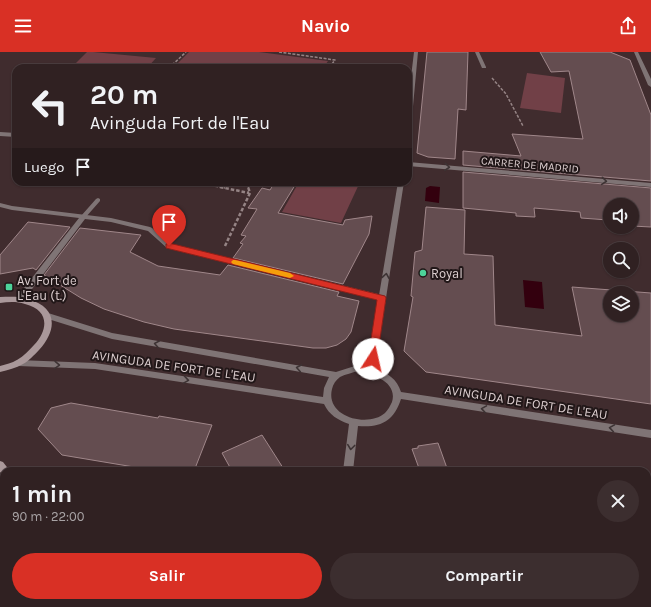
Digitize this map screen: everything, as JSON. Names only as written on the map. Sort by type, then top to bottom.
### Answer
[{"type":"street","points":[[412,90],[416,52]]},
{"type":"street","points":[[477,52],[484,66]]},
{"type":"street","points":[[636,52],[651,86]]},
{"type":"street","points":[[0,134],[12,135]]},
{"type":"street","name":"CARRER DE MADRID","points":[[412,164],[651,185]]},
{"type":"street","points":[[371,370],[400,186]]},
{"type":"street","points":[[20,299],[83,217],[98,200]]},
{"type":"street","points":[[0,205],[12,208],[111,220],[150,229],[169,246],[382,298]]},
{"type":"street","points":[[0,300],[20,299],[38,305],[48,316],[49,326],[46,336],[38,347],[18,363],[0,369]]},
{"type":"street","name":"AVINGUDA DE FORT DE L'EAU","points":[[48,316],[112,336],[337,375]]},
{"type":"street","name":"AVINGUDA DE FORT DE L'EAU","points":[[18,363],[95,366],[327,401]]},
{"type":"street","points":[[358,368],[371,370],[387,378],[393,385],[397,395],[394,408],[383,419],[370,423],[354,423],[344,420],[333,412],[327,401],[328,386],[337,375],[358,368]]},
{"type":"street","name":"AVINGUDA DE FORT DE L'EAU","points":[[397,395],[651,434]]},
{"type":"street","points":[[348,467],[354,423]]},
{"type":"path","points":[[173,64],[186,52]]},
{"type":"path","points":[[279,52],[335,60],[332,64]]},
{"type":"path","points":[[484,66],[486,72],[502,87],[515,108],[523,126]]},
{"type":"path","points":[[214,186],[250,193]]},
{"type":"path","points":[[224,246],[250,193],[248,188],[249,186]]},
{"type":"shaded area","points":[[87,52],[156,58],[151,64],[75,64]]},
{"type":"shaded area","points":[[189,52],[259,52],[328,61],[326,64],[177,64]]},
{"type":"shaded area","points":[[527,73],[565,78],[561,113],[520,108]]},
{"type":"shaded area","points":[[297,186],[358,186],[341,223],[282,212]]},
{"type":"shaded area","points":[[430,186],[440,187],[439,203],[425,201],[426,188]]},
{"type":"shaded area","points":[[523,280],[542,282],[544,309],[525,307]]},
{"type":"building","points":[[427,52],[468,52],[466,110],[458,109],[455,159],[428,157],[417,153]]},
{"type":"building","points":[[540,52],[610,52],[630,60],[651,115],[651,181],[463,165],[463,151],[521,156],[512,134],[583,139],[569,71],[551,72]]},
{"type":"building","points":[[463,172],[651,188],[651,227],[639,226],[639,198],[603,198],[603,220],[581,218],[580,212],[534,208],[535,217],[516,216],[516,213],[463,208]]},
{"type":"building","points":[[272,186],[295,186],[278,213],[343,225],[345,220],[372,216],[369,234],[343,284],[233,258],[243,244],[240,243],[246,236],[241,235],[257,209],[248,208],[262,188],[270,190]]},
{"type":"building","points":[[426,207],[465,210],[464,254],[493,256],[495,325],[582,336],[572,287],[603,289],[603,322],[639,322],[639,292],[651,293],[651,404],[426,372],[404,351],[413,297],[411,296],[415,252],[422,250]]},
{"type":"building","points":[[28,222],[70,227],[36,270],[33,268],[0,274],[0,255]]},
{"type":"building","points":[[80,228],[141,235],[130,252],[158,266],[220,275],[228,265],[339,292],[337,296],[359,301],[351,332],[346,339],[337,345],[326,348],[313,348],[174,329],[144,322],[104,309],[81,298],[44,275]]},
{"type":"building","points":[[71,403],[158,418],[159,416],[212,425],[196,467],[134,467],[62,455],[38,429],[51,408]]},
{"type":"building","points":[[262,435],[282,467],[230,467],[222,453]]},
{"type":"building","points":[[438,443],[447,467],[419,467],[412,449],[418,448],[418,446]]},
{"type":"slow traffic","points":[[235,262],[290,276]]},
{"type":"place","name":"Royal","points":[[423,273]]},
{"type":"place","name":"Av. Fort de L'Eau (t.)","points":[[9,287]]},
{"type":"route","points":[[169,246],[382,298],[373,359]]}]
